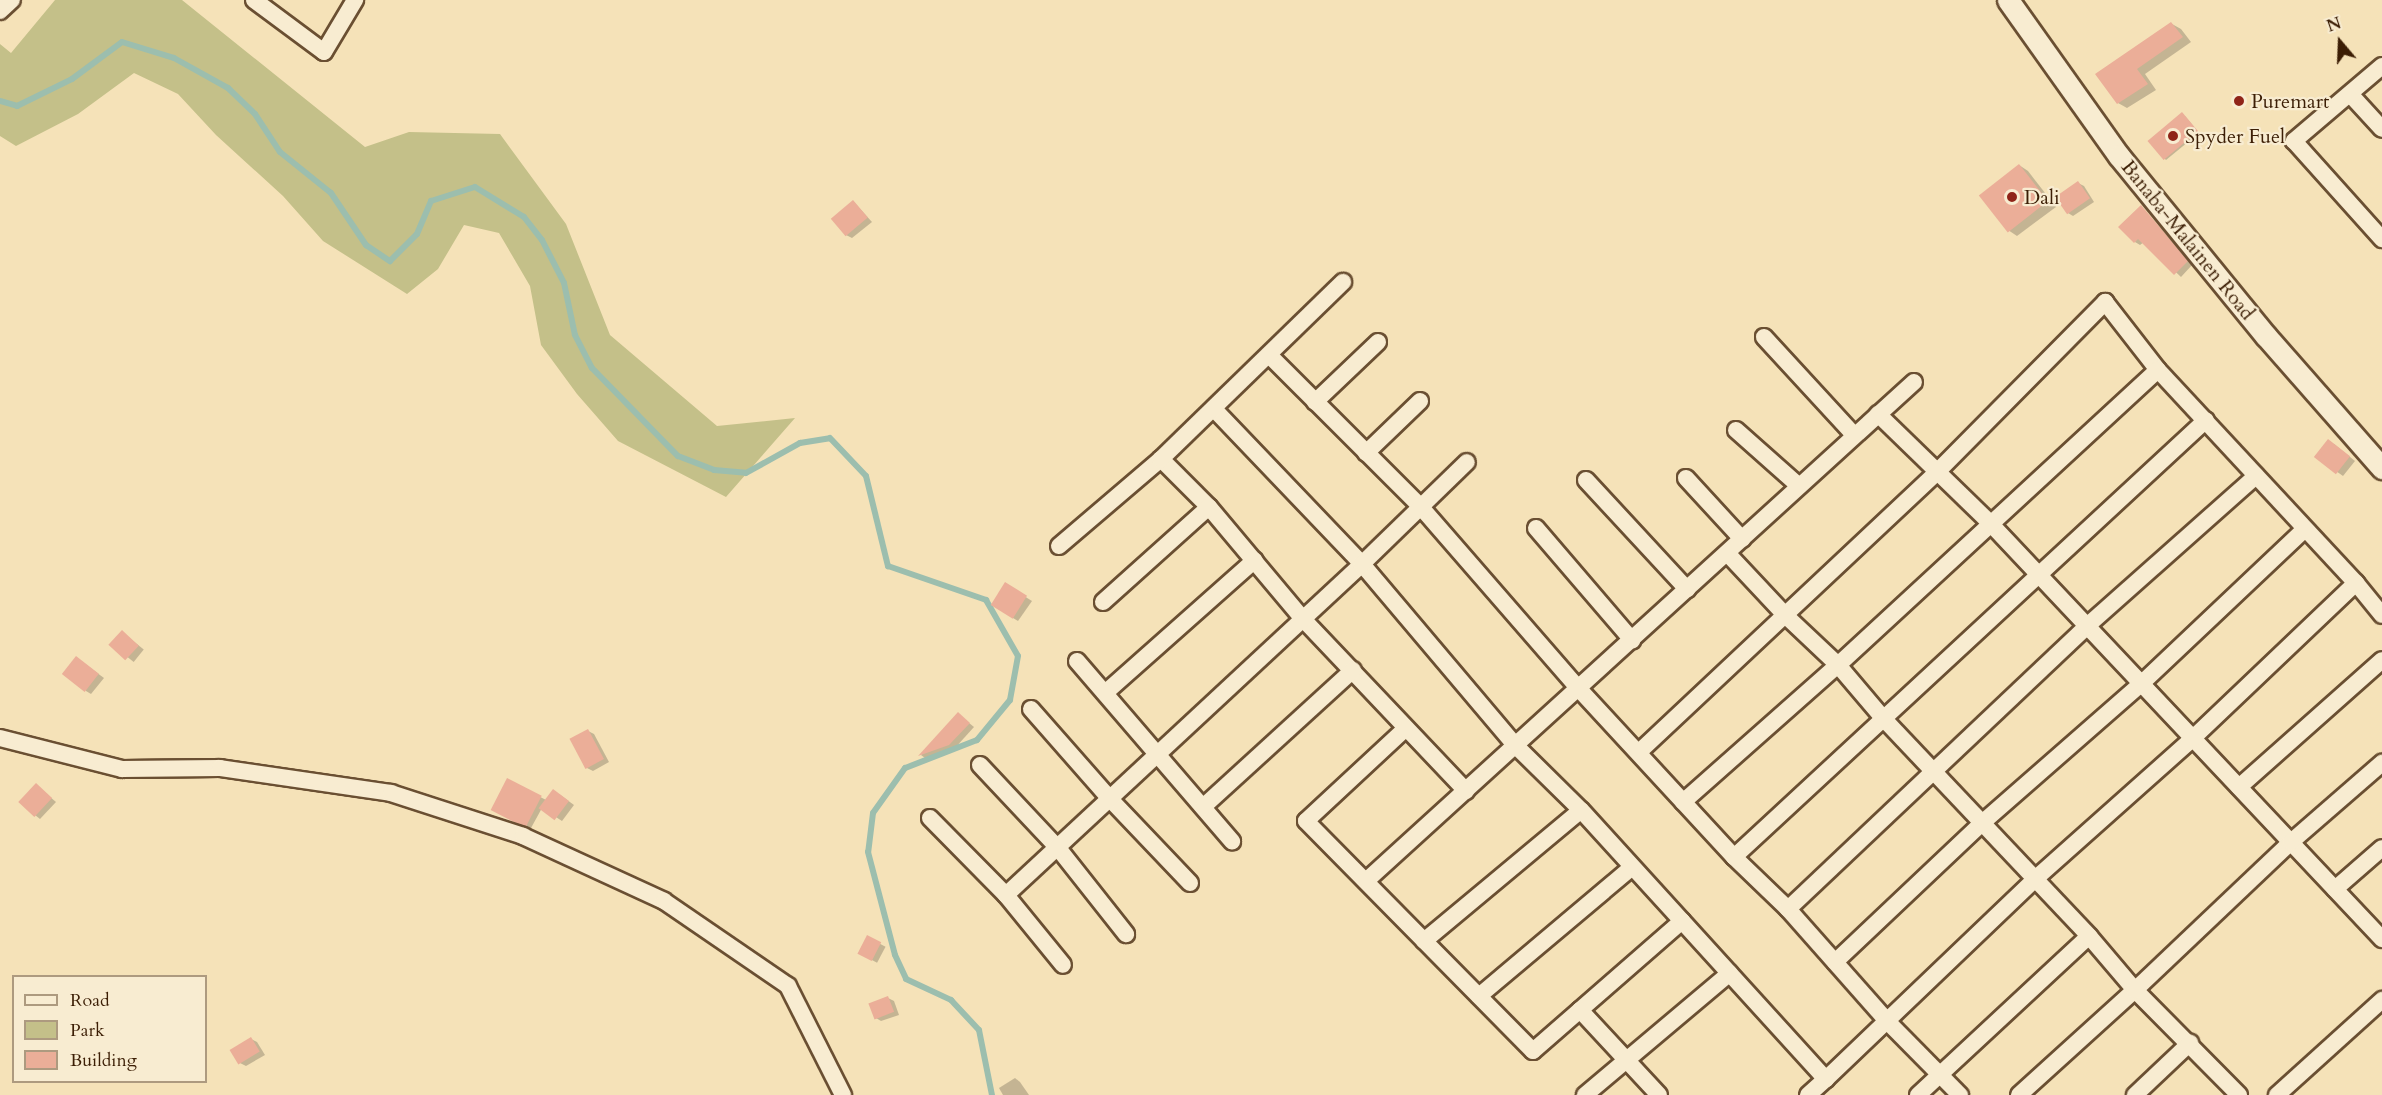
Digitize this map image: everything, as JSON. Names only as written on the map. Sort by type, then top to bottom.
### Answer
[{"type":"street","points":[[0,11],[12,0]]},
{"type":"street","points":[[254,0],[324,52],[355,0]]},
{"type":"street","name":"Banaba-Malainen Road","points":[[2008,0],[2119,156],[2266,336],[2382,468]]},
{"type":"street","points":[[2382,66],[2294,141],[2382,240]]},
{"type":"street","points":[[2350,94],[2382,129]]},
{"type":"street","points":[[1059,546],[1161,459],[1343,282]]},
{"type":"street","points":[[1639,752],[1938,471],[2105,302],[2158,370],[2356,583],[2382,615]]},
{"type":"street","points":[[1764,337],[1854,435]]},
{"type":"street","points":[[1315,402],[1378,342]]},
{"type":"street","points":[[1269,356],[1420,506],[1579,689],[1734,857],[1788,909],[1887,1021],[1960,1095]]},
{"type":"street","points":[[1683,802],[1838,665],[2158,370]]},
{"type":"street","points":[[1366,882],[1914,382]]},
{"type":"street","points":[[1366,453],[1420,401]]},
{"type":"street","points":[[1214,409],[1362,564],[1516,746],[1581,810],[1826,1079]]},
{"type":"street","points":[[1878,414],[1990,523],[2382,939]]},
{"type":"street","points":[[1734,857],[2206,420]]},
{"type":"street","points":[[1736,430],[1799,486]]},
{"type":"street","points":[[1161,459],[1209,507],[1303,619],[1466,791]]},
{"type":"street","points":[[1006,895],[1362,564],[1467,462]]},
{"type":"street","points":[[1788,909],[2087,626],[2256,476]]},
{"type":"street","points":[[1686,478],[1742,539]]},
{"type":"street","points":[[1586,480],[1687,589]]},
{"type":"street","points":[[1103,602],[1209,507]]},
{"type":"street","points":[[1536,528],[1632,640]]},
{"type":"street","points":[[1835,962],[1982,823],[2142,684],[2305,529]]},
{"type":"street","points":[[1727,553],[1785,615],[1838,665],[1883,718],[2089,936],[2135,990],[2239,1095]]},
{"type":"street","points":[[1105,693],[1255,560]]},
{"type":"street","points":[[1808,1095],[2035,879],[2193,738],[2356,583]]},
{"type":"street","points":[[2239,787],[2382,660]]},
{"type":"street","points":[[1077,661],[1232,841]]},
{"type":"street","points":[[1203,807],[1353,670]]},
{"type":"street","points":[[1031,709],[1110,799],[1190,883]]},
{"type":"street","points":[[1405,729],[1306,821],[1533,1051],[1682,921]]},
{"type":"street","points":[[0,738],[122,769],[220,768],[391,793],[523,836],[664,901],[788,986],[843,1095]]},
{"type":"street","points":[[2019,1095],[2135,990],[2291,842],[2382,763]]},
{"type":"street","points":[[980,765],[1058,848],[1126,934]]},
{"type":"street","points":[[1424,941],[1581,810]]},
{"type":"street","points":[[930,818],[1006,895],[1064,965]]},
{"type":"street","points":[[2336,889],[2382,848]]},
{"type":"street","points":[[1479,996],[1632,867]]},
{"type":"street","points":[[1918,1095],[2089,936]]},
{"type":"street","points":[[1585,1095],[1730,973]]},
{"type":"street","points":[[2277,1095],[2382,1000]]},
{"type":"street","points":[[1580,1010],[1659,1095]]},
{"type":"street","points":[[2135,1095],[2190,1043]]},
{"type":"green space","points":[[55,0],[182,0],[365,147],[409,132],[500,134],[566,224],[610,335],[717,426],[795,418],[726,497],[618,441],[577,394],[541,345],[530,286],[499,233],[464,225],[438,269],[407,294],[323,241],[283,196],[216,135],[178,94],[134,73],[78,114],[16,146],[0,136],[0,44],[11,53]]},
{"type":"building","points":[[2171,22],[2183,37],[2137,69],[2148,84],[2117,104],[2095,74]]},
{"type":"building","name":"Spyder Fuel","points":[[2182,112],[2198,131],[2164,160],[2148,141]]},
{"type":"building","name":"Dali","points":[[2019,164],[2048,201],[2008,232],[1979,195]]},
{"type":"building","points":[[2078,181],[2090,198],[2067,214],[2055,197]]},
{"type":"building","points":[[853,200],[868,218],[846,236],[831,219]]},
{"type":"building","points":[[2141,205],[2188,261],[2174,275],[2138,239],[2134,243],[2118,227]]},
{"type":"building","points":[[2328,439],[2350,456],[2336,474],[2314,457]]},
{"type":"building","points":[[1005,582],[1027,596],[1013,619],[991,605]]},
{"type":"building","points":[[122,630],[139,646],[125,660],[108,645]]},
{"type":"building","points":[[76,656],[99,674],[85,692],[62,674]]},
{"type":"building","points":[[958,712],[970,723],[949,745],[918,756]]},
{"type":"building","points":[[588,729],[604,759],[585,769],[569,739]]},
{"type":"building","points":[[507,778],[542,796],[525,828],[491,810]]},
{"type":"building","points":[[36,783],[52,798],[34,817],[18,802]]},
{"type":"building","points":[[553,789],[569,801],[555,820],[539,808]]},
{"type":"building","points":[[867,935],[881,942],[872,961],[857,954]]},
{"type":"building","points":[[888,996],[894,1012],[874,1019],[868,1004]]},
{"type":"building","points":[[251,1037],[260,1052],[238,1064],[230,1050]]},
{"type":"waterway","points":[[0,101],[17,106],[72,79],[122,42],[174,58],[228,88],[255,114],[280,152],[331,193],[366,245],[390,261],[417,234],[431,201],[475,187],[524,217],[542,240],[564,283],[575,335],[592,368],[678,456],[714,470],[746,473],[800,443],[830,438],[866,476],[888,566],[986,600],[1018,656],[1010,700],[977,740],[905,768],[873,813],[868,852],[895,955],[906,979],[951,1000],[979,1030],[992,1095]]},
{"type":"place","name":"Puremart","points":[[2239,101]]},
{"type":"place","name":"Spyder Fuel","points":[[2173,136]]},
{"type":"place","name":"Dali","points":[[2012,197]]}]
